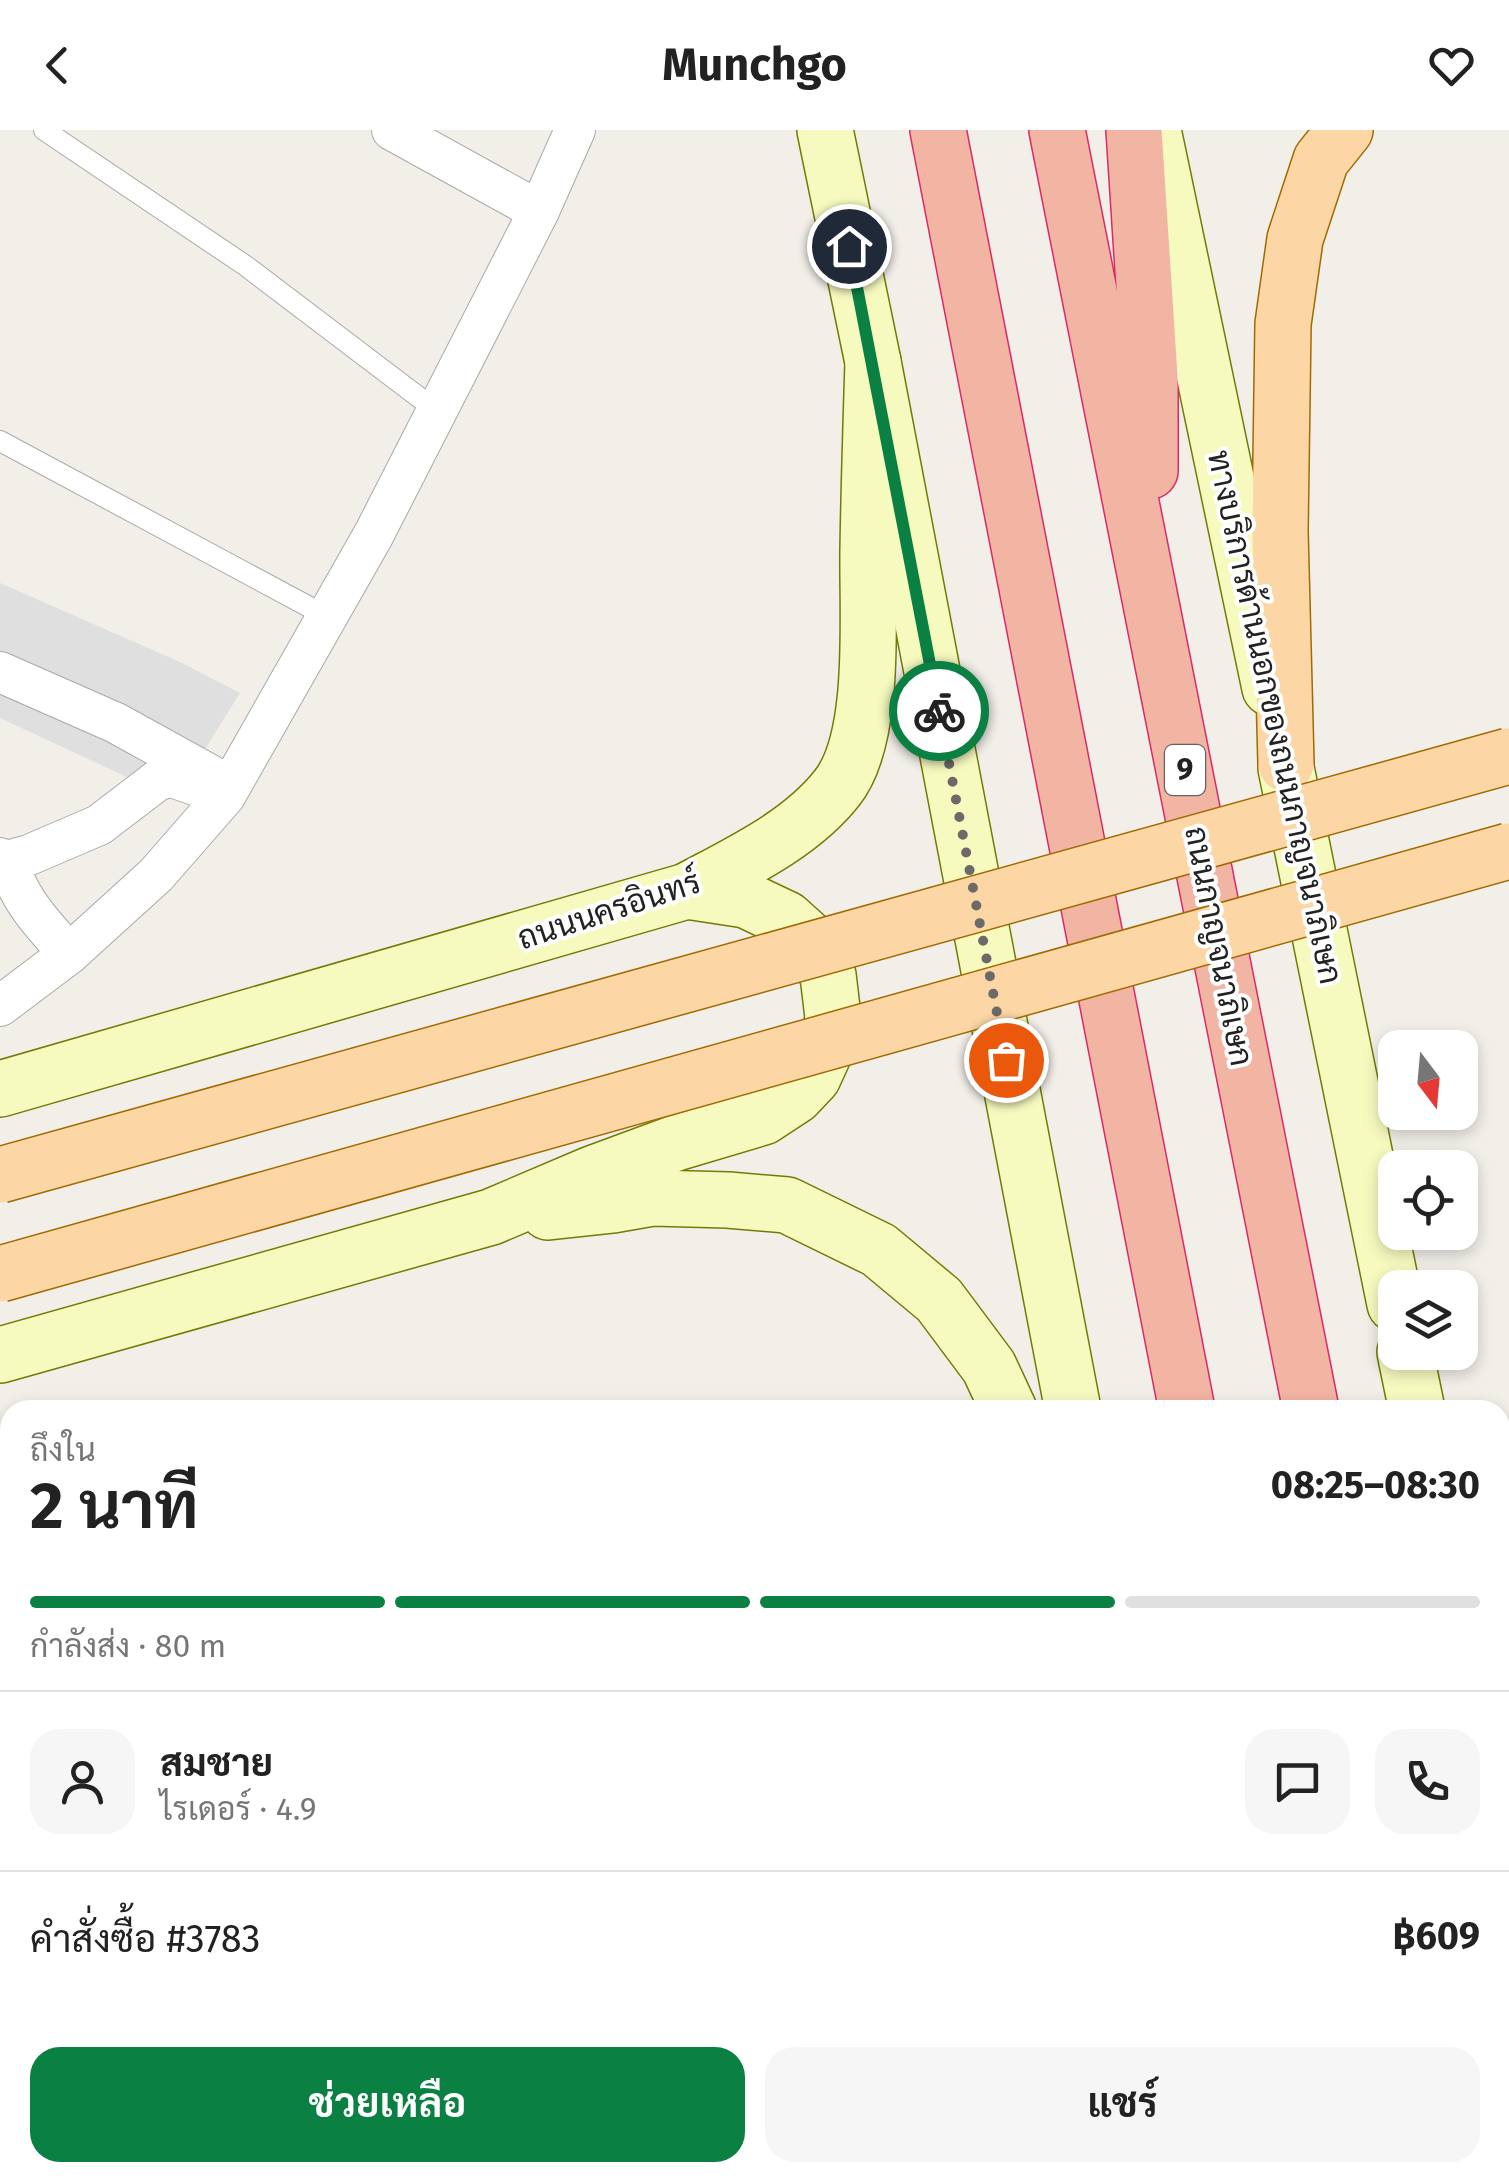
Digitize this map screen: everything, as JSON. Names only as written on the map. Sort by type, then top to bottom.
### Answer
[{"type":"highway","points":[[938,130],[1184,1400]]},
{"type":"highway","name":"ถนนกาญจนาภิเษก","points":[[1057,130],[1309,1400]]},
{"type":"highway","points":[[1134,130],[1150,377],[1150,473],[1144,565]]},
{"type":"main road","points":[[825,130],[873,362],[1070,1400]]},
{"type":"main road","name":"ทางบริการด้านนอกของถนนกาญจนาภิเษก","points":[[1154,130],[1388,1270]]},
{"type":"main road","points":[[1286,764],[1280,531],[1283,324],[1295,238],[1321,160],[1345,130]]},
{"type":"main road","name":"ถนนนครอินทร์","points":[[0,1088],[688,890],[734,866],[816,812],[854,761],[862,722],[868,646],[873,362]]},
{"type":"main road","points":[[0,1175],[1509,756]]},
{"type":"main road","points":[[0,1274],[1509,850]]},
{"type":"main road","points":[[0,1355],[491,1217],[676,1143],[763,1117],[796,1096],[812,1078],[829,1042],[833,1018],[828,975],[806,937],[786,919],[746,900],[688,890]]},
{"type":"main road","points":[[491,1217],[653,1198],[786,1205],[879,1250],[939,1300],[989,1367],[1004,1400]]},
{"type":"main road","points":[[1408,1370],[1414,1400]]},
{"type":"street","points":[[392,130],[539,211]]},
{"type":"street","points":[[0,1006],[69,954],[156,876],[227,791],[328,616],[437,412],[539,211],[575,130]]},
{"type":"street","points":[[0,672],[116,723],[227,791]]},
{"type":"street","points":[[69,954],[38,919],[3,859],[29,855],[99,825],[158,780],[172,778],[227,791]]},
{"type":"lane","points":[[44,130],[246,266],[437,412]]},
{"type":"lane","points":[[0,441],[328,616]]},
{"type":"shaded area","points":[[0,583],[180,662],[240,693],[174,799],[0,718]]},
{"type":"way so far","points":[[939,711],[1006,1060]]},
{"type":"route","points":[[849,246],[939,711]]}]
